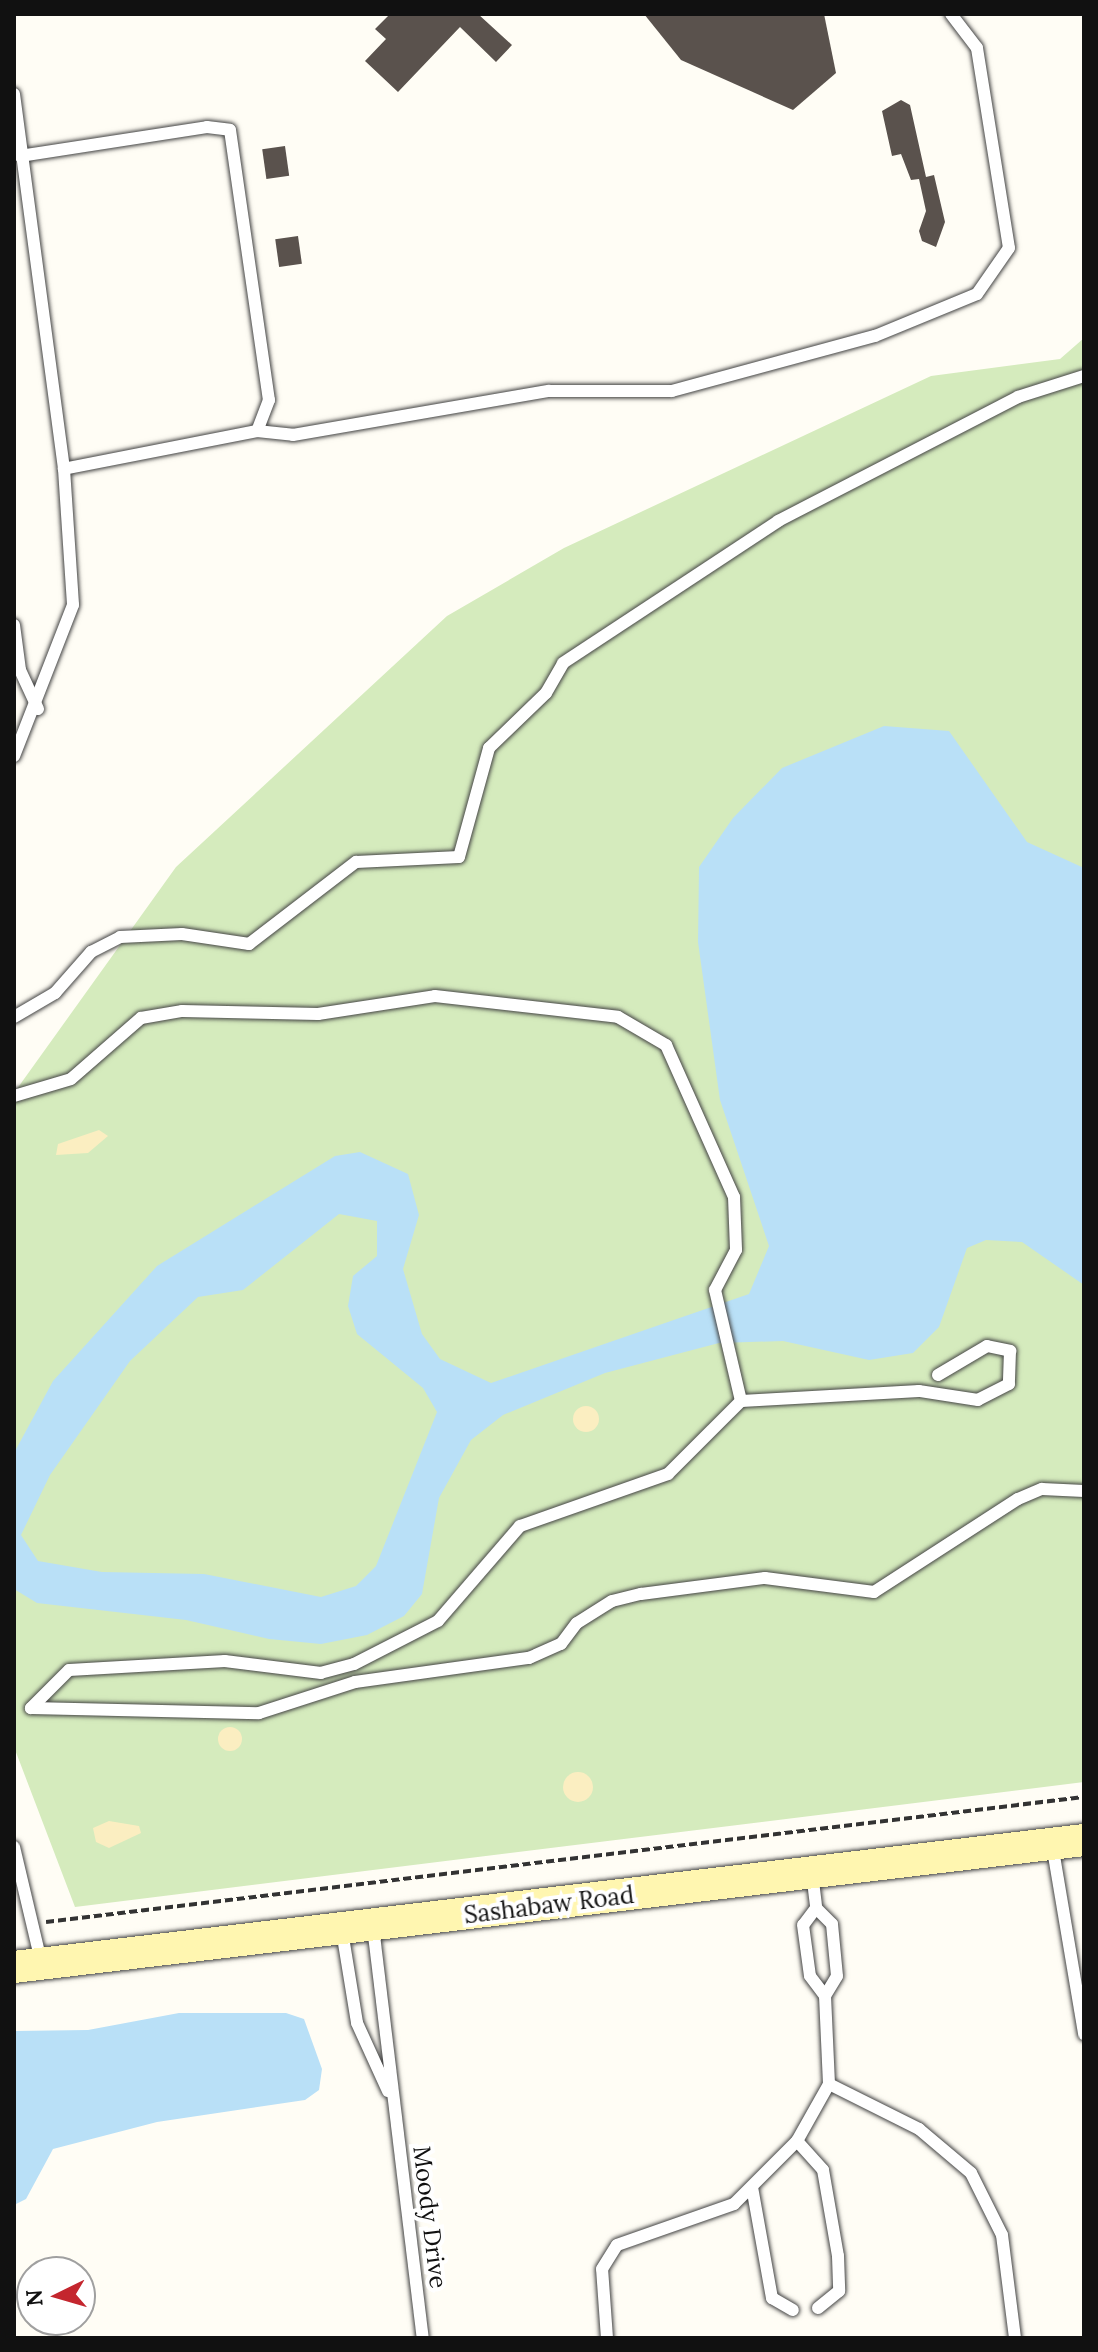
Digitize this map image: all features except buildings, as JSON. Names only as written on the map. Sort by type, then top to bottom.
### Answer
[{"type":"main road","name":"Sashabaw Road","points":[[28,1966],[1084,1840]]},
{"type":"lane","points":[[64,469],[257,431],[306,433],[549,391],[672,391],[875,336],[977,294],[1009,248],[977,48],[951,14]]},
{"type":"lane","points":[[14,94],[64,469],[73,605],[38,709],[16,751]]},
{"type":"lane","points":[[20,156],[207,127],[230,130],[269,400],[257,431]]},
{"type":"lane","points":[[14,1017],[55,993],[91,952],[120,937],[182,934],[249,944],[356,862],[459,857],[489,748],[546,693],[563,663],[778,521],[1018,397],[1084,376]]},
{"type":"lane","points":[[14,625],[20,670],[38,709]]},
{"type":"lane","points":[[14,1096],[71,1079],[141,1018],[182,1011],[318,1014],[435,996],[618,1017],[666,1045],[726,1175],[738,1222],[736,1250],[716,1294],[741,1401]]},
{"type":"lane","points":[[938,1375],[987,1346],[1010,1351],[1009,1384],[978,1400],[919,1391],[741,1401],[668,1474],[520,1526],[438,1621],[354,1664],[321,1673],[225,1661],[69,1670],[31,1708],[229,1717],[355,1682],[529,1658],[561,1644],[577,1623],[612,1601],[641,1594],[765,1578],[874,1592],[1018,1499],[1042,1489],[1084,1491]]},
{"type":"lane","points":[[1052,1844],[1084,2034]]},
{"type":"lane","points":[[14,1847],[33,1924],[28,1966]]},
{"type":"lane","points":[[607,2338],[602,2269],[617,2245],[734,2204],[797,2141],[829,2084],[825,1996],[837,1976],[832,1924],[816,1908],[812,1873]]},
{"type":"lane","points":[[816,1908],[803,1925],[810,1976],[825,1996]]},
{"type":"lane","name":"Moody Drive","points":[[357,1929],[357,2023],[394,2102]]},
{"type":"lane","name":"Moody Drive","points":[[357,1929],[394,2102],[423,2338]]},
{"type":"lane","points":[[829,2084],[919,2129],[971,2173],[1002,2235],[1015,2338]]},
{"type":"lane","points":[[797,2141],[823,2170],[838,2256],[839,2291],[818,2308]]},
{"type":"lane","points":[[752,2187],[772,2298],[793,2310]]},
{"type":"path","points":[[33,1924],[1084,1797]]},
{"type":"green space","points":[[1084,338],[1084,1782],[75,1907],[14,1747],[14,1093],[176,867],[447,616],[564,548],[931,376],[1060,359]]},
{"type":"sand","points":[[99,1130],[108,1136],[88,1153],[56,1155],[58,1144]]},
{"type":"sand","points":[[586,1406],[595,1410],[599,1419],[595,1428],[586,1432],[577,1428],[573,1419],[577,1410]]},
{"type":"sand","points":[[230,1727],[241,1734],[242,1739],[235,1750],[230,1751],[219,1744],[218,1739],[225,1728]]},
{"type":"sand","points":[[578,1772],[589,1776],[593,1787],[589,1798],[578,1802],[567,1798],[563,1787],[567,1776]]},
{"type":"sand","points":[[109,1821],[139,1826],[141,1833],[109,1848],[96,1842],[93,1828]]},
{"type":"water","points":[[884,726],[949,731],[1027,842],[1084,868],[1084,1285],[1022,1242],[986,1240],[967,1248],[939,1327],[913,1353],[869,1360],[783,1341],[719,1343],[605,1373],[503,1415],[471,1440],[439,1498],[422,1594],[404,1616],[367,1635],[321,1644],[269,1639],[186,1620],[37,1603],[14,1589],[14,1453],[53,1381],[157,1266],[335,1156],[360,1152],[408,1174],[419,1215],[403,1269],[422,1334],[440,1359],[491,1383],[749,1294],[769,1246],[720,1100],[698,942],[699,867],[733,818],[782,768]],"holes":[[[339,1214],[377,1221],[377,1256],[353,1276],[348,1306],[357,1334],[423,1388],[437,1412],[376,1566],[356,1586],[321,1597],[204,1574],[102,1572],[38,1561],[21,1535],[50,1475],[130,1361],[198,1297],[243,1290]]]},
{"type":"water","points":[[179,2013],[286,2013],[304,2019],[322,2069],[319,2090],[305,2100],[157,2122],[53,2149],[26,2199],[14,2205],[14,2031],[88,2030]]}]
